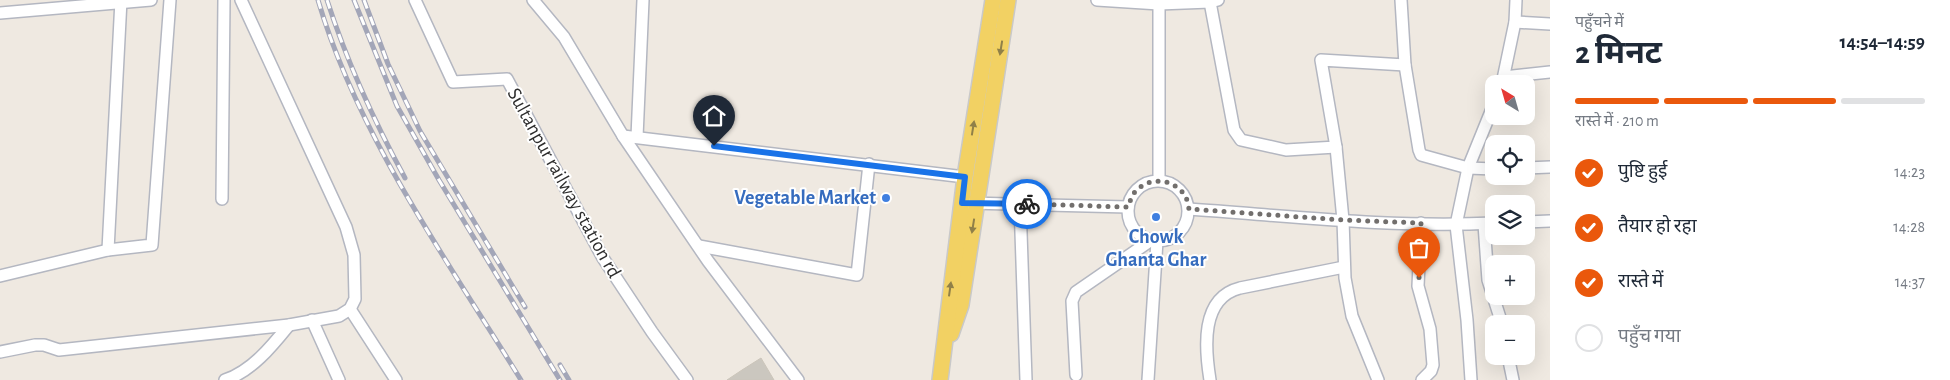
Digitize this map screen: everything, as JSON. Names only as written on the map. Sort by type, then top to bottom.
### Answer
[{"type":"main road","points":[[970,203],[965,177],[993,0]]},
{"type":"main road","points":[[940,380],[948,310],[1008,0]]},
{"type":"street","points":[[0,13],[121,1],[151,0]]},
{"type":"street","points":[[0,276],[108,250],[152,245],[170,0]]},
{"type":"street","points":[[222,199],[224,0]]},
{"type":"street","points":[[0,352],[35,345],[44,345],[59,350],[289,324],[339,316],[350,309],[355,299],[354,255],[346,227],[241,0]]},
{"type":"street","name":"Sultanpur railway station rd","points":[[415,0],[453,82],[507,79],[603,258],[652,332],[688,380]]},
{"type":"street","points":[[533,0],[564,37],[623,136],[708,261],[798,380]]},
{"type":"street","points":[[636,137],[643,0]]},
{"type":"street","points":[[1097,0],[1214,1],[1234,130],[1241,140],[1286,150],[1336,147]]},
{"type":"street","points":[[1401,0],[1405,65],[1421,155],[1468,168],[1485,169]]},
{"type":"street","points":[[1504,75],[1515,22],[1516,0]]},
{"type":"street","points":[[108,250],[121,1]]},
{"type":"street","points":[[1159,2],[1159,180]]},
{"type":"street","points":[[1515,22],[1550,24]]},
{"type":"street","points":[[1378,380],[1374,367],[1354,325],[1344,267],[1343,220],[1336,147],[1321,60],[1405,65]]},
{"type":"street","points":[[1532,75],[1550,72]]},
{"type":"street","points":[[1471,380],[1467,320],[1456,225],[1468,168],[1485,125]]},
{"type":"street","points":[[623,136],[965,177]]},
{"type":"street","points":[[699,246],[858,275],[869,164]]},
{"type":"street","points":[[1535,168],[1550,167]]},
{"type":"street","points":[[1159,180],[1174,184],[1184,194],[1189,209],[1187,223],[1178,234],[1165,241],[1154,241],[1138,234],[1130,222],[1128,207],[1133,193],[1145,184],[1159,180]]},
{"type":"street","points":[[970,203],[1128,207]]},
{"type":"street","points":[[1020,203],[1026,380]]},
{"type":"street","points":[[1189,209],[1343,220],[1456,225],[1485,224]]},
{"type":"street","points":[[1535,222],[1550,221]]},
{"type":"street","points":[[1421,223],[1418,286],[1430,329],[1433,364],[1431,371],[1422,380]]},
{"type":"street","points":[[1076,375],[1073,296],[1076,292],[1154,241]]},
{"type":"street","points":[[1148,380],[1154,241]]},
{"type":"street","points":[[1488,245],[1487,272],[1499,315]]},
{"type":"street","points":[[1210,380],[1207,326],[1214,308],[1224,296],[1240,288],[1344,267]]},
{"type":"street","points":[[350,309],[396,380]]},
{"type":"street","points":[[312,320],[338,380]]},
{"type":"street","points":[[225,380],[233,378],[267,352],[289,324]]},
{"type":"street","points":[[1510,365],[1513,380]]},
{"type":"building","points":[[761,358],[774,380],[727,380],[742,370]]},
{"type":"railway","points":[[318,0],[335,50],[356,100],[380,148],[435,243],[521,380]]},
{"type":"railway","points":[[327,0],[343,46],[362,91],[405,178]]},
{"type":"railway","points":[[354,0],[397,106],[439,180],[560,380]]},
{"type":"railway","points":[[364,0],[388,64],[420,131],[525,307]]},
{"type":"railway","points":[[560,365],[569,380]]},
{"type":"way so far","points":[[1027,204],[1128,207],[1133,193],[1145,184],[1159,180],[1174,184],[1184,194],[1189,209],[1343,220],[1421,223],[1419,278]]},
{"type":"place","name":"Vegetable Market","points":[[886,198]]},
{"type":"place","name":"Chowk Ghanta Ghar","points":[[1156,217]]},
{"type":"route","points":[[714,146],[965,177],[962,203],[1027,204]]}]
